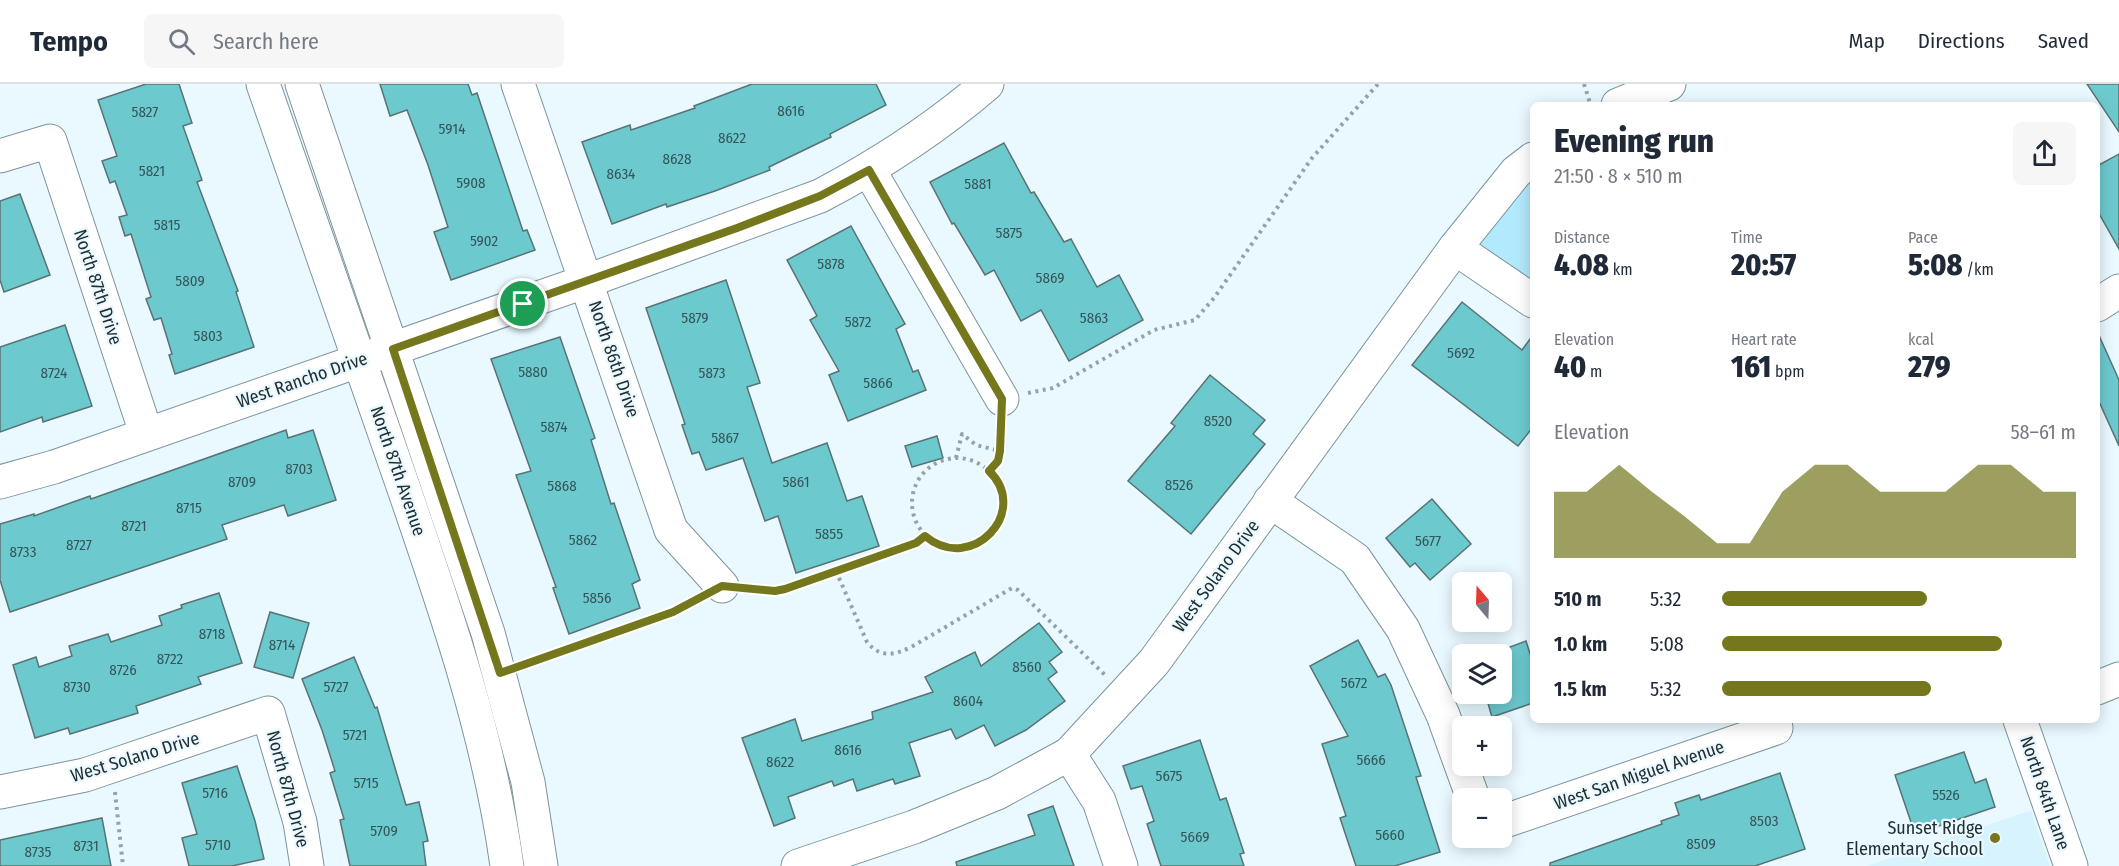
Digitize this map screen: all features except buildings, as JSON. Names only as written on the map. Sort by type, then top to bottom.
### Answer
[{"type":"street","name":"North 87th Avenue","points":[[262,84],[439,590],[481,725],[499,806],[507,866]]},
{"type":"street","name":"North 87th Avenue","points":[[302,84],[393,349],[500,673],[528,782],[541,866]]},
{"type":"street","name":"North 86th Drive","points":[[518,84],[671,530],[722,586]]},
{"type":"street","name":"West Rancho Drive","points":[[0,482],[54,467],[146,433],[393,349],[820,196],[869,170],[966,102],[987,84]]},
{"type":"street","points":[[1625,102],[1669,84]]},
{"type":"street","name":"North 87th Drive","points":[[0,156],[50,141],[146,433]]},
{"type":"street","name":"West Solano Drive","points":[[798,866],[935,819],[997,793],[1070,754],[1154,662],[1455,248],[1516,172],[1530,161]]},
{"type":"street","points":[[869,170],[1002,399]]},
{"type":"street","points":[[1455,248],[1530,299]]},
{"type":"street","points":[[2100,303],[2119,291]]},
{"type":"street","points":[[1270,501],[1355,559],[1403,629],[1443,715],[1469,788]]},
{"type":"street","points":[[2100,687],[2119,680]]},
{"type":"street","name":"North 87th Drive","points":[[268,713],[300,822],[307,866]]},
{"type":"street","name":"West Solano Drive","points":[[0,792],[86,775],[268,713]]},
{"type":"street","name":"North 84th Lane","points":[[2021,723],[2071,866]]},
{"type":"street","name":"West San Miguel Avenue","points":[[1512,818],[1775,724]]},
{"type":"street","points":[[1070,754],[1099,801],[1121,866]]},
{"type":"path","points":[[989,471],[998,461],[1000,451],[1002,399],[1053,388],[1154,330],[1195,321],[1214,298],[1312,158],[1378,84]]},
{"type":"path","points":[[1584,84],[1589,102]]},
{"type":"path","points":[[956,458],[962,434],[976,445],[1000,451]]},
{"type":"path","points":[[956,458],[980,464],[989,471],[999,486],[1003,500],[999,521],[986,539],[973,546],[959,549],[945,548],[925,536],[915,521],[911,508],[917,481],[925,470],[937,462],[956,458]]},
{"type":"path","points":[[500,673],[673,612],[722,586],[775,591],[916,543],[925,536]]},
{"type":"path","points":[[837,571],[867,642],[875,651],[883,655],[900,652],[913,646],[1012,588],[1018,590],[1124,695]]},
{"type":"path","points":[[107,768],[118,808],[123,866]]},
{"type":"shaded area","points":[[1530,179],[1530,282],[1477,243]]},
{"type":"shaded area","name":"Sunset Ridge Elementary School","points":[[2031,811],[2050,866],[1867,866],[2023,813]]},
{"type":"place","name":"Sunset Ridge Elementary School","points":[[1995,838]]},
{"type":"route","points":[[869,170],[1002,399],[1000,451],[998,461],[989,471],[999,486],[1003,500],[1002,514],[996,528],[986,539],[973,546],[959,549],[945,548],[925,536],[916,543],[785,589],[775,591],[722,586],[673,612],[500,673],[393,349],[523,304],[820,196],[869,170]]}]
